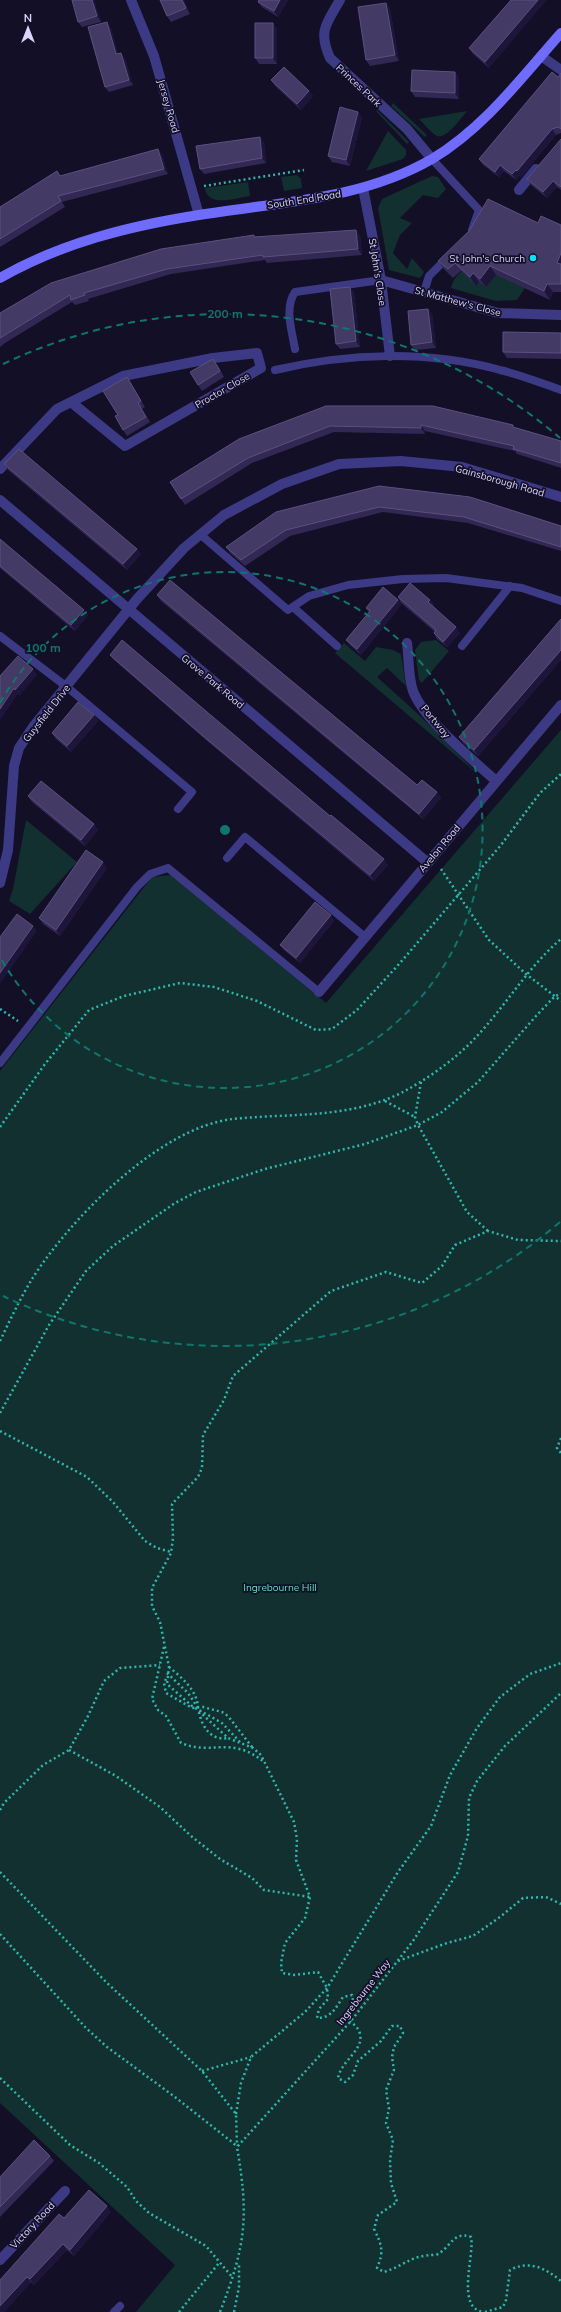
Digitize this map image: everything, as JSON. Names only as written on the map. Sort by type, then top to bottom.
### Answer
[{"type":"street","name":"Jersey Road","points":[[131,0],[154,56],[199,215]]},
{"type":"street","name":"Princes Park","points":[[340,0],[325,26],[323,43],[330,58],[407,129],[432,158]]},
{"type":"street","name":"South End Road","points":[[0,278],[29,261],[91,238],[199,215],[318,198],[363,188],[398,176],[432,158],[466,136],[503,100],[561,33]]},
{"type":"street","points":[[541,56],[561,70]]},
{"type":"street","points":[[519,190],[542,162]]},
{"type":"street","name":"St John's Close","points":[[363,188],[381,280],[390,356]]},
{"type":"street","name":"St Matthew's Close","points":[[381,280],[498,313],[561,315]]},
{"type":"street","name":"Proctor Close","points":[[0,469],[57,409],[71,402],[123,376],[213,358],[257,353],[261,368],[125,446],[71,402]]},
{"type":"street","name":"Gainsborough Road","points":[[129,609],[184,548],[224,515],[282,484],[339,464],[401,461],[462,467],[561,497]]},
{"type":"street","name":"Grove Park Road","points":[[0,500],[427,862]]},
{"type":"street","name":"Guysfield Drive","points":[[1,880],[8,850],[14,766],[19,748],[33,727],[129,609]]},
{"type":"street","name":"Portway","points":[[407,643],[413,691],[428,714],[452,741],[496,781]]},
{"type":"street","name":"Avelon Road","points":[[318,992],[561,705]]},
{"type":"street","name":"Victory Road","points":[[0,2260],[65,2191]]},
{"type":"lane","points":[[432,158],[479,210],[471,234],[465,239]]},
{"type":"lane","points":[[424,292],[428,276],[455,250]]},
{"type":"lane","points":[[295,349],[290,302],[295,292],[381,280]]},
{"type":"lane","points":[[275,370],[318,361],[347,357],[390,356],[460,362],[500,370],[561,390]]},
{"type":"lane","points":[[201,535],[288,610],[309,596],[348,585],[403,579],[446,578],[510,586],[522,588],[561,601]]},
{"type":"lane","points":[[462,646],[510,586]]},
{"type":"lane","points":[[293,607],[337,646]]},
{"type":"lane","points":[[0,636],[67,687],[192,792],[178,809]]},
{"type":"lane","points":[[227,858],[245,837],[365,937]]},
{"type":"lane","points":[[0,1063],[138,887],[150,874],[168,868],[318,992]]},
{"type":"path","points":[[192,188],[304,170]]},
{"type":"path","points":[[441,869],[489,940],[526,974],[561,1001]]},
{"type":"path","points":[[0,1341],[32,1278],[60,1243],[91,1208],[127,1173],[175,1138],[214,1123],[232,1119],[334,1113],[385,1100],[421,1082],[478,1036],[526,974],[561,939]]},
{"type":"path","points":[[0,1413],[49,1325],[86,1271],[113,1246],[158,1214],[196,1192],[221,1183],[366,1144],[418,1126],[442,1112],[478,1082],[555,996],[561,994]]},
{"type":"path","points":[[0,1009],[28,1028]]},
{"type":"path","points":[[421,1082],[415,1117],[418,1126],[467,1212],[488,1231],[518,1240],[561,1241]]},
{"type":"path","points":[[385,1100],[415,1117]]},
{"type":"path","points":[[253,1748],[249,1740],[228,1716],[211,1708],[198,1708],[185,1705],[166,1693],[164,1683],[169,1666],[160,1622],[152,1606],[152,1588],[171,1552],[173,1538],[172,1504],[198,1477],[202,1468],[203,1435],[224,1400],[233,1376],[331,1291],[386,1272],[422,1283],[442,1266],[455,1245],[488,1231]]},
{"type":"path","points":[[0,1430],[87,1477],[113,1502],[145,1541],[157,1548],[171,1552]]},
{"type":"path","points":[[561,1438],[557,1448],[561,1452]]},
{"type":"path","points":[[164,1647],[152,1699],[158,1710],[170,1722],[181,1743],[199,1748],[222,1746],[240,1748],[255,1755],[264,1762]]},
{"type":"path","points":[[202,2071],[251,2056],[305,2012],[327,1988],[398,1872],[431,1826],[450,1774],[477,1728],[500,1697],[530,1674],[561,1663]]},
{"type":"path","points":[[0,1810],[4,1803],[43,1765],[69,1750],[88,1716],[104,1681],[120,1668],[160,1665]]},
{"type":"path","points":[[169,1666],[182,1677],[195,1694],[200,1718],[213,1738],[219,1740],[228,1738]]},
{"type":"path","points":[[167,1673],[188,1693],[202,1714],[228,1738],[253,1748],[261,1755],[294,1822],[297,1839],[296,1860],[310,1897],[305,1918],[284,1943],[281,1963],[282,1973],[294,1975],[318,1972],[327,1988],[328,1999],[319,2009],[317,2018],[325,2018],[332,2013],[343,1996],[352,1995],[353,2001],[346,2014],[347,2019],[360,2031],[360,2046],[340,2069],[338,2078],[345,2082],[353,2075],[358,2061],[381,2041],[392,2026],[400,2026],[403,2033],[394,2047],[392,2057],[394,2070],[386,2090],[389,2109],[386,2123],[393,2140],[390,2160],[391,2184],[397,2202],[378,2215],[374,2229],[382,2244],[383,2255],[377,2268],[384,2272],[394,2269],[410,2259],[423,2255],[436,2255],[459,2235],[464,2235],[471,2237],[473,2246],[468,2296],[473,2307],[479,2312],[503,2307],[506,2300],[510,2270],[519,2266],[541,2267],[561,2281]]},
{"type":"path","points":[[166,1679],[167,1684],[192,1706],[198,1708],[222,1723],[240,1743]]},
{"type":"path","name":"Ingrebourne Way","points":[[237,2147],[351,2022],[413,1941],[458,1872],[468,1836],[469,1798],[477,1780],[505,1746],[561,1692]]},
{"type":"path","points":[[69,1750],[116,1776],[160,1807],[191,1836],[220,1859],[252,1878],[264,1890],[310,1897]]},
{"type":"path","points":[[0,1872],[106,1982],[202,2071],[236,2114]]},
{"type":"path","points":[[397,1962],[447,1942],[473,1936],[500,1917],[523,1898],[546,1897],[561,1904]]},
{"type":"path","points":[[0,1934],[86,2028],[237,2147]]},
{"type":"path","points":[[234,2312],[239,2287],[239,2260],[245,2221],[245,2190],[237,2147],[236,2114],[241,2083],[251,2056]]},
{"type":"path","points":[[0,2078],[70,2145],[99,2163],[127,2188],[136,2201],[149,2213],[206,2246],[233,2278]]},
{"type":"path","points":[[220,2312],[239,2260]]},
{"type":"path","points":[[179,2312],[219,2263]]},
{"type":"green space","points":[[393,103],[427,135],[425,137],[391,106]]},
{"type":"green space","points":[[377,110],[409,142],[407,144],[376,111]]},
{"type":"green space","points":[[467,111],[454,127],[445,135],[441,136],[437,136],[432,133],[419,119]]},
{"type":"green space","points":[[388,131],[406,150],[406,155],[403,159],[366,171]]},
{"type":"green space","points":[[297,175],[301,179],[302,188],[284,191],[281,177]]},
{"type":"green space","points":[[432,176],[438,177],[446,189],[438,198],[423,195],[400,218],[412,223],[400,235],[393,253],[407,269],[412,258],[424,272],[420,278],[389,270],[378,208],[382,199]]},
{"type":"green space","points":[[248,182],[250,196],[231,200],[217,200],[211,198],[207,194],[205,188]]},
{"type":"green space","points":[[483,263],[525,288],[517,300],[496,301],[451,288],[453,282],[459,274],[467,269]]},
{"type":"green space","points":[[436,640],[449,651],[422,683],[419,680],[415,650],[421,642]]},
{"type":"green space","points":[[344,643],[365,661],[376,647],[393,650],[401,654],[406,686],[387,668],[377,677],[417,713],[480,776],[335,653]]},
{"type":"green space","name":"Ingrebourne Hill","points":[[561,730],[561,2312],[136,2312],[175,2265],[0,2103],[0,1071],[152,877],[171,875],[326,1003]]},
{"type":"green space","points":[[26,820],[77,862],[30,914],[9,901],[13,889]]},
{"type":"building","points":[[72,0],[92,0],[97,16],[78,22]]},
{"type":"building","points":[[160,0],[182,0],[186,8],[167,16]]},
{"type":"building","points":[[259,0],[280,0],[274,11],[258,2]]},
{"type":"building","points":[[511,0],[538,0],[485,62],[469,48]]},
{"type":"building","points":[[386,3],[395,55],[366,60],[358,7]]},
{"type":"building","points":[[107,22],[116,54],[121,53],[129,80],[105,87],[88,27]]},
{"type":"building","points":[[255,23],[273,23],[273,58],[255,58]]},
{"type":"building","points":[[284,67],[309,91],[297,104],[271,80]]},
{"type":"building","points":[[412,70],[455,72],[455,93],[411,91]]},
{"type":"building","points":[[552,72],[558,77],[561,73],[561,129],[558,127],[552,129],[517,171],[516,170],[512,174],[500,165],[495,172],[479,159]]},
{"type":"building","points":[[340,107],[358,112],[346,160],[328,156]]},
{"type":"building","points":[[260,137],[262,158],[200,169],[196,146]]},
{"type":"building","points":[[561,139],[561,187],[553,181],[543,192],[527,179]]},
{"type":"building","points":[[158,149],[164,169],[58,196],[61,201],[0,239],[0,207],[57,171],[60,176]]},
{"type":"building","name":"St John's Church","points":[[488,199],[538,223],[541,216],[561,225],[561,253],[557,263],[561,264],[561,284],[547,284],[544,291],[490,266],[480,279],[473,273],[470,277],[455,263],[448,269],[438,261],[469,231]]},
{"type":"building","points":[[356,230],[358,249],[263,257],[263,255],[167,269],[84,293],[85,295],[71,300],[70,295],[0,338],[0,313],[51,283],[161,249],[254,235],[254,237]]},
{"type":"building","points":[[350,287],[356,341],[336,344],[330,289]]},
{"type":"building","points":[[428,309],[432,342],[411,345],[408,311]]},
{"type":"building","points":[[503,332],[561,333],[561,353],[503,352]]},
{"type":"building","points":[[213,359],[220,371],[198,385],[190,372]]},
{"type":"building","points":[[127,377],[141,401],[138,403],[146,417],[123,430],[115,416],[118,415],[103,391]]},
{"type":"building","points":[[326,406],[433,406],[513,425],[513,427],[561,441],[561,463],[513,449],[514,446],[421,425],[421,428],[330,426],[248,458],[181,499],[170,482],[239,439]]},
{"type":"building","points":[[19,449],[137,549],[123,564],[4,464]]},
{"type":"building","points":[[379,486],[470,497],[561,526],[561,547],[464,517],[379,507],[286,530],[241,560],[226,547],[276,512]]},
{"type":"building","points":[[0,539],[84,610],[71,625],[0,566]]},
{"type":"building","points":[[170,580],[417,785],[422,780],[437,792],[419,814],[157,595]]},
{"type":"building","points":[[410,583],[430,600],[428,602],[456,627],[443,642],[434,633],[436,630],[398,597]]},
{"type":"building","points":[[383,587],[398,600],[357,649],[346,640],[370,611],[366,608]]},
{"type":"building","points":[[561,619],[561,650],[474,750],[459,737]]},
{"type":"building","points":[[122,640],[330,816],[331,815],[384,859],[370,875],[202,735],[110,655]]},
{"type":"building","points":[[18,656],[33,669],[15,690],[14,688],[0,709],[0,676]]},
{"type":"building","points":[[78,702],[94,715],[67,746],[52,733]]},
{"type":"building","points":[[41,781],[94,824],[81,840],[28,796]]},
{"type":"building","points":[[86,850],[103,862],[56,930],[39,918]]},
{"type":"building","points":[[315,902],[331,915],[296,958],[280,945]]},
{"type":"building","points":[[17,914],[33,926],[0,973],[0,937]]},
{"type":"building","points":[[34,2140],[50,2156],[0,2207],[0,2177]]},
{"type":"building","points":[[89,2190],[107,2206],[70,2250],[63,2244],[30,2279],[27,2277],[0,2306],[0,2280],[59,2214],[64,2218]]},
{"type":"place","name":"St John's Church","points":[[533,258]]}]
